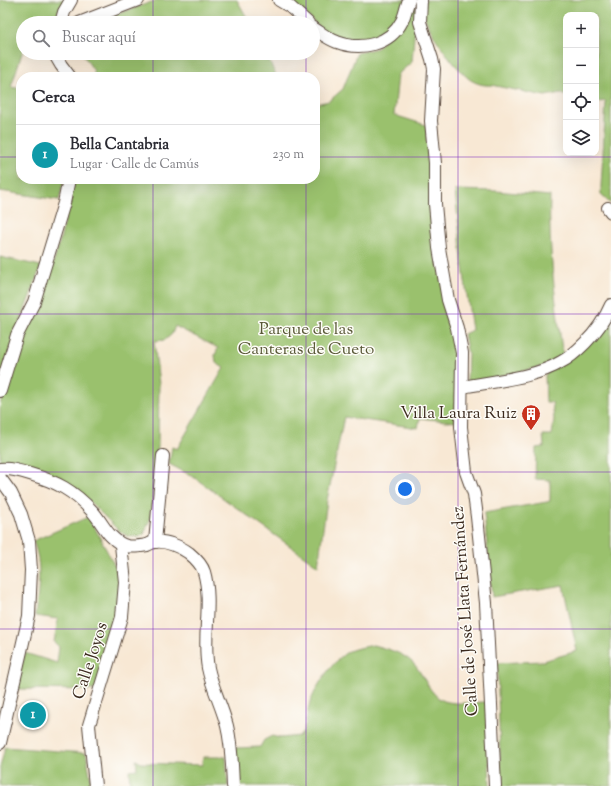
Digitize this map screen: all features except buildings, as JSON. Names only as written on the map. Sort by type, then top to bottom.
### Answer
[{"type":"street","points":[[63,16],[71,0]]},
{"type":"street","points":[[97,16],[138,0]]},
{"type":"street","points":[[279,0],[289,6],[300,16]]},
{"type":"street","points":[[320,32],[337,42],[352,46],[376,44],[386,38],[402,21],[409,0]]},
{"type":"street","name":"Calle de José Llata Fernández","points":[[421,0],[420,22],[434,69],[431,121],[435,163],[435,204],[439,248],[448,300],[462,353],[461,427],[466,472],[474,494],[486,603],[495,786]]},
{"type":"street","points":[[58,60],[66,72]]},
{"type":"street","points":[[0,391],[17,335],[34,302],[64,202],[68,184]]},
{"type":"street","points":[[462,387],[529,374],[560,363],[571,356],[591,337],[601,324],[611,305]]},
{"type":"street","points":[[155,542],[164,456]]},
{"type":"street","points":[[0,470],[5,469],[23,472],[50,480],[63,486],[92,511],[110,535],[121,546],[141,546],[155,542],[165,542],[188,553],[199,563],[204,572],[207,595],[208,668],[227,726],[233,786]]},
{"type":"street","points":[[0,478],[11,492],[21,514],[29,541],[31,570],[29,616],[0,743]]},
{"type":"street","name":"Calle Joyos","points":[[95,786],[89,725],[122,617],[125,572],[121,546]]},
{"type":"green space","points":[[0,0],[66,0],[56,16],[16,16],[16,60],[20,60],[11,87],[16,88],[16,184],[63,184],[59,200],[0,191]]},
{"type":"green space","points":[[157,0],[237,0],[246,16],[113,16]]},
{"type":"green space","points":[[290,0],[406,0],[397,21],[369,39],[349,41],[328,35],[320,28],[320,16],[307,16]]},
{"type":"green space","name":"Parque de las Canteras de Cueto","points":[[413,0],[417,0],[412,62],[398,74],[394,115],[426,125],[433,233],[457,358],[455,422],[420,418],[418,428],[344,417],[327,500],[318,566],[192,476],[169,464],[172,447],[177,449],[224,368],[216,363],[215,355],[218,348],[175,326],[172,334],[165,340],[154,341],[159,384],[158,447],[150,519],[144,534],[139,537],[128,536],[119,531],[82,494],[64,481],[0,462],[0,407],[4,389],[15,355],[44,290],[54,262],[64,226],[73,184],[320,184],[320,103],[329,101],[343,89],[357,53],[378,48]]},
{"type":"green space","points":[[425,0],[611,0],[611,204],[601,195],[606,101],[599,102],[599,12],[563,12],[563,94],[561,93],[545,96],[491,85],[482,85],[468,78],[449,58],[436,40],[424,15]]},
{"type":"green space","points":[[87,60],[268,60],[274,72],[94,72]]},
{"type":"green space","points":[[455,190],[496,191],[550,196],[551,257],[563,357],[549,365],[470,383],[467,381],[468,354],[464,334],[472,330],[462,260]]},
{"type":"green space","points":[[0,257],[41,266],[0,377]]},
{"type":"green space","points":[[611,313],[611,786],[501,786],[497,663],[543,661],[577,651],[563,585],[492,597],[484,513],[550,501],[550,480],[535,479],[536,448],[544,447],[543,435],[552,435],[554,419],[552,402],[546,402],[545,375]]},
{"type":"green space","points":[[88,517],[119,574],[119,612],[95,690],[15,689],[25,653],[57,663],[59,647],[54,642],[58,619],[35,616],[39,569],[33,541]]},
{"type":"green space","points":[[373,645],[394,651],[409,659],[417,667],[435,694],[444,701],[460,703],[487,702],[490,786],[238,786],[235,748],[260,747],[264,740],[272,736],[280,738],[300,736],[305,725],[309,706],[315,691],[330,668],[336,661],[349,651]]},
{"type":"green space","points":[[5,747],[86,753],[92,786],[0,786],[0,768]]},
{"type":"green space","points":[[203,757],[226,757],[228,786],[130,786],[129,770],[137,769],[136,760],[141,763],[202,765]]},
{"type":"place","name":"Villa Laura Ruiz","points":[[531,431]]},
{"type":"place","name":"Bella Cantabria","points":[[33,715]]}]
